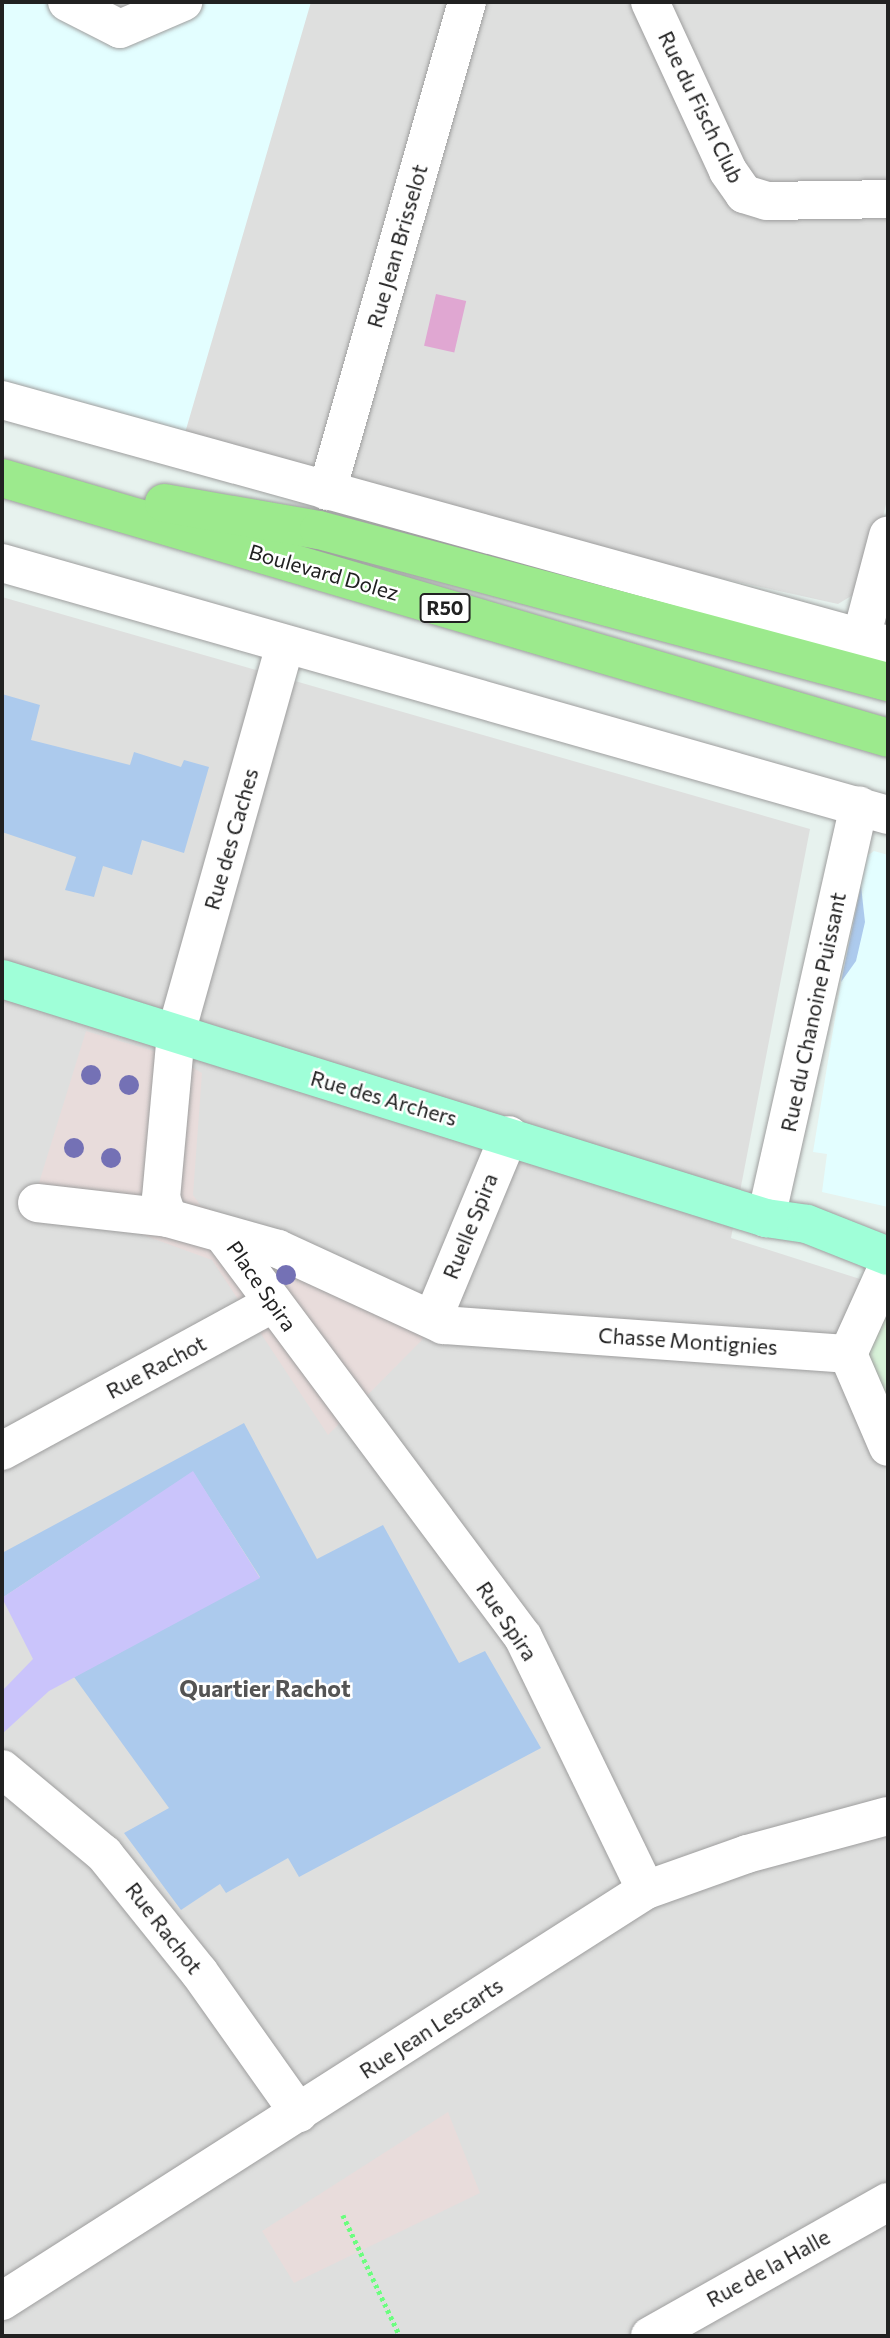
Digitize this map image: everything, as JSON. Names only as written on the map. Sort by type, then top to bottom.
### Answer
[{"type":"highway","points":[[2,477],[319,530],[888,682]]},
{"type":"highway","name":"Boulevard Dolez","points":[[2,477],[888,738]]},
{"type":"main road","name":"Rue des Archers","points":[[2,979],[509,1135],[766,1218],[807,1224],[888,1256]]},
{"type":"street","points":[[66,2],[120,29],[183,2]]},
{"type":"street","name":"Rue Jean Brisselot","points":[[327,491],[467,2]]},
{"type":"street","name":"Rue du Fisch Club","points":[[650,2],[727,171],[744,194],[767,201],[888,199]]},
{"type":"street","points":[[2,400],[875,642],[888,536]]},
{"type":"street","points":[[2,563],[285,646],[873,810]]},
{"type":"street","name":"Rue des Caches","points":[[168,1218],[161,1198],[176,1033],[285,646]]},
{"type":"street","name":"Rue du Chanoine Puissant","points":[[766,1218],[873,810]]},
{"type":"street","name":"Ruelle Spira","points":[[433,1318],[509,1135]]},
{"type":"street","points":[[37,1203],[168,1218],[224,1236]]},
{"type":"street","name":"Place Spira","points":[[224,1236],[278,1249],[433,1318]]},
{"type":"street","name":"Place Spira","points":[[224,1236],[353,1411]]},
{"type":"street","points":[[888,1265],[848,1354],[888,1447]]},
{"type":"street","name":"Rue Rachot","points":[[2,1451],[273,1303]]},
{"type":"street","name":"Chasse Montignies","points":[[433,1318],[443,1325],[848,1354]]},
{"type":"street","name":"Rue Spira","points":[[353,1411],[523,1637],[646,1890]]},
{"type":"street","name":"Rue Rachot","points":[[2,1769],[104,1854],[299,2113]]},
{"type":"street","name":"Rue Jean Lescarts","points":[[2,2301],[646,1890],[747,1854],[888,1816]]},
{"type":"street","name":"Rue de la Halle","points":[[650,2336],[888,2202]]},
{"type":"path","points":[[343,2216],[400,2336]]},
{"type":"shaded area","points":[[2,2],[888,2],[888,496],[866,587],[838,604],[327,491],[2,400]]},
{"type":"shaded area","points":[[2,2],[67,2],[102,24],[181,2],[311,2],[180,450],[2,400]]},
{"type":"shaded area","points":[[436,294],[466,301],[454,353],[424,346]]},
{"type":"shaded area","points":[[2,597],[810,829],[731,1238],[860,1279],[885,1272],[888,2336],[2,2336]]},
{"type":"shaded area","points":[[2,694],[40,705],[31,740],[130,765],[134,752],[181,767],[184,760],[209,767],[184,853],[142,840],[132,875],[103,866],[94,897],[65,890],[76,857],[2,832]]},
{"type":"shaded area","points":[[874,851],[888,855],[888,1207],[822,1192],[827,1154],[813,1152],[841,982],[867,856]]},
{"type":"shaded area","points":[[861,886],[865,922],[856,961],[841,982]]},
{"type":"shaded area","points":[[86,1031],[174,1057],[202,1073],[193,1195],[201,1206],[254,1225],[433,1318],[421,1341],[328,1435],[212,1260],[124,1228],[38,1186]]},
{"type":"shaded area","points":[[888,1275],[888,1447],[848,1354]]},
{"type":"shaded area","points":[[244,1423],[317,1559],[383,1525],[459,1663],[485,1651],[541,1748],[299,1877],[288,1858],[226,1893],[220,1884],[181,1910],[124,1833],[169,1808],[74,1677],[260,1577],[193,1472],[2,1598],[2,1553]]},
{"type":"shaded area","points":[[193,1471],[260,1578],[49,1691],[2,1734],[2,1691],[33,1659],[2,1598]]},
{"type":"shaded area","points":[[448,2112],[480,2193],[294,2283],[262,2231]]},
{"type":"district","name":"Quartier Rachot","points":[[265,1688]]}]
